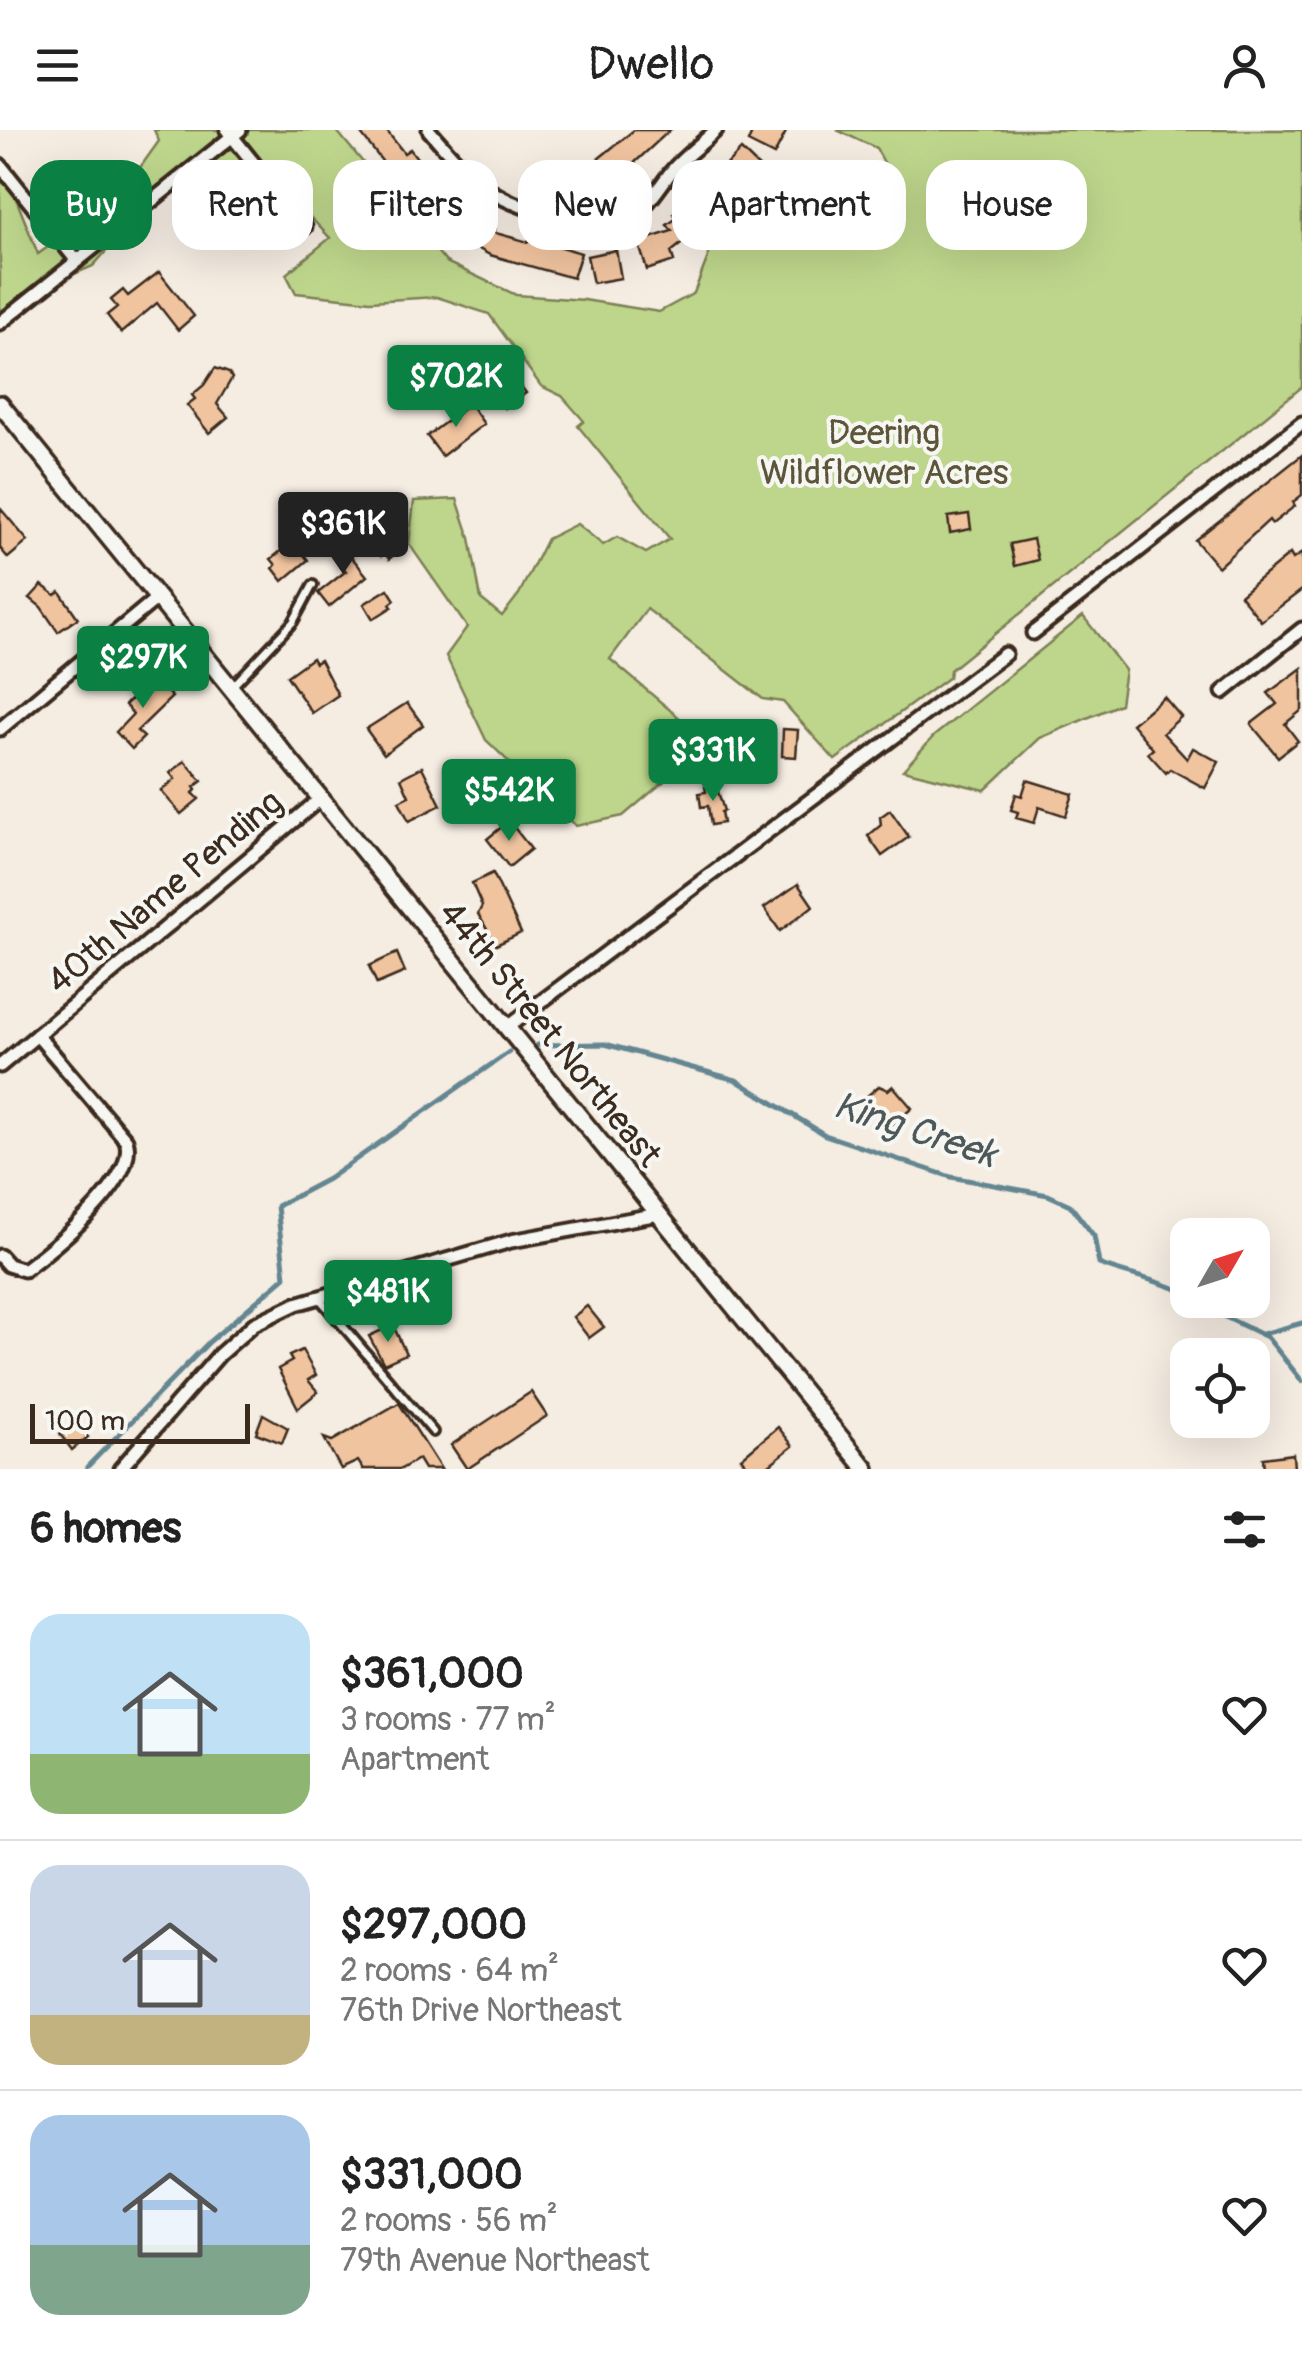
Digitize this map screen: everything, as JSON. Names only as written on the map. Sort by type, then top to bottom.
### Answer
[{"type":"street","points":[[429,130],[476,181],[501,200],[532,212],[602,221],[627,217],[644,206],[672,170],[716,130]]},
{"type":"street","points":[[0,324],[233,132],[254,160]]},
{"type":"street","points":[[0,164],[77,261]]},
{"type":"street","name":"44th Street Northeast","points":[[0,404],[866,1469]]},
{"type":"street","points":[[1033,633],[1302,423]]},
{"type":"street","points":[[0,729],[157,598]]},
{"type":"street","points":[[1223,692],[1302,629]]},
{"type":"street","points":[[506,1028],[1004,654]]},
{"type":"street","name":"40th Name Pending","points":[[0,1066],[320,799]]},
{"type":"street","points":[[0,1256],[8,1266],[24,1270],[46,1254],[82,1222],[126,1166],[130,1150],[126,1140],[37,1035]]},
{"type":"street","points":[[120,1469],[219,1355],[254,1324],[282,1310],[511,1240],[659,1214]]},
{"type":"lane","points":[[230,688],[293,622],[313,585]]},
{"type":"lane","points":[[318,1297],[434,1432]]},
{"type":"green space","name":"Deering Wildflower Acres","points":[[154,130],[336,130],[361,160],[333,160],[333,250],[436,250],[446,262],[516,295],[584,300],[659,312],[694,293],[711,250],[906,250],[906,160],[883,160],[876,148],[837,130],[1302,130],[1302,387],[950,670],[949,677],[835,760],[783,702],[763,699],[647,609],[610,659],[709,743],[623,816],[576,826],[486,740],[446,656],[467,627],[409,544],[414,501],[457,499],[470,538],[481,599],[502,616],[519,594],[547,539],[577,524],[603,545],[617,537],[646,553],[670,539],[578,426],[584,421],[562,396],[541,386],[489,314],[437,297],[370,301],[296,293],[286,274],[330,238],[313,220],[313,160],[172,160],[172,188],[152,206],[152,160],[145,160],[159,141]]},
{"type":"green space","name":"Deering Wildflower Acres","points":[[7,176],[30,234],[30,250],[38,254],[44,250],[107,250],[93,266],[51,284],[0,328],[0,185]]},
{"type":"green space","points":[[1083,616],[1125,670],[1120,704],[1040,738],[985,790],[903,770],[934,736]]},
{"type":"building","points":[[358,130],[386,130],[404,153],[410,149],[418,160],[381,160]]},
{"type":"building","points":[[634,130],[670,130],[638,160],[597,160]]},
{"type":"building","points":[[753,130],[787,130],[774,155],[748,142]]},
{"type":"building","points":[[741,150],[752,160],[731,160]]},
{"type":"building","points":[[672,231],[674,261],[647,270],[641,250],[652,250],[652,237]]},
{"type":"building","points":[[498,234],[518,239],[518,250],[581,253],[573,278],[481,250],[498,250]]},
{"type":"building","points":[[616,250],[621,278],[593,283],[587,256]]},
{"type":"building","points":[[159,272],[194,316],[178,330],[157,303],[121,333],[107,315],[117,307],[111,300],[123,290],[128,296]]},
{"type":"building","points":[[506,366],[526,393],[505,408],[484,382]]},
{"type":"building","points":[[215,368],[232,378],[217,404],[228,417],[209,433],[187,405]]},
{"type":"building","points":[[470,404],[484,424],[442,456],[427,436]]},
{"type":"building","points":[[1302,455],[1302,495],[1293,502],[1295,506],[1272,524],[1269,520],[1218,567],[1195,540]]},
{"type":"building","points":[[0,508],[28,541],[8,558],[0,548]]},
{"type":"building","points":[[969,514],[971,529],[950,533],[948,517]]},
{"type":"building","points":[[371,518],[398,551],[389,559],[385,553],[381,556],[358,530]]},
{"type":"building","points":[[1033,539],[1038,560],[1015,566],[1010,544]]},
{"type":"building","points":[[341,544],[367,576],[329,607],[318,593],[346,571],[331,552]]},
{"type":"building","points":[[286,547],[291,553],[298,547],[308,560],[283,581],[271,559]]},
{"type":"building","points":[[1302,553],[1302,590],[1261,621],[1240,595],[1290,554],[1293,559]]},
{"type":"building","points":[[42,585],[55,595],[60,592],[78,618],[58,632],[30,598]]},
{"type":"building","points":[[388,589],[395,600],[390,604],[392,607],[373,619],[364,604]]},
{"type":"building","points":[[312,658],[315,663],[320,660],[338,695],[312,713],[287,676]]},
{"type":"building","points":[[1302,668],[1302,710],[1285,724],[1298,741],[1278,757],[1251,724],[1277,704],[1268,693]]},
{"type":"building","points":[[153,678],[172,697],[137,731],[144,737],[132,749],[116,732],[133,714],[125,705]]},
{"type":"building","points":[[1164,697],[1181,717],[1163,733],[1187,759],[1193,748],[1219,762],[1205,788],[1170,769],[1166,773],[1148,753],[1153,749],[1132,724]]},
{"type":"building","points":[[407,703],[423,725],[384,754],[366,729]]},
{"type":"building","points":[[783,729],[798,730],[796,757],[782,756]]},
{"type":"building","points":[[185,761],[202,781],[193,793],[199,799],[181,814],[161,791],[175,779],[170,773]]},
{"type":"building","points":[[422,767],[441,805],[409,821],[399,801],[409,796],[401,778]]},
{"type":"building","points":[[1027,780],[1073,794],[1066,816],[1039,807],[1034,823],[1016,818],[1018,812],[1011,810],[1016,794],[1022,796]]},
{"type":"building","points":[[716,785],[724,811],[723,823],[711,825],[708,806],[701,807],[699,793]]},
{"type":"building","points":[[890,810],[909,837],[882,856],[868,836],[881,825],[880,817]]},
{"type":"building","points":[[509,821],[531,849],[509,867],[487,839]]},
{"type":"building","points":[[493,873],[521,933],[496,945],[478,914],[482,906],[472,883]]},
{"type":"building","points":[[798,884],[813,906],[780,931],[764,908]]},
{"type":"building","points":[[397,953],[405,972],[377,984],[369,966]]},
{"type":"building","points":[[879,1086],[888,1090],[893,1086],[912,1108],[891,1126],[866,1097]]},
{"type":"building","points":[[587,1306],[604,1327],[589,1338],[573,1317]]},
{"type":"building","points":[[393,1325],[406,1354],[384,1364],[369,1336]]},
{"type":"building","points":[[302,1350],[316,1375],[308,1380],[318,1392],[298,1408],[278,1369],[292,1361],[289,1356]]},
{"type":"building","points":[[531,1392],[547,1416],[467,1469],[451,1445]]},
{"type":"building","points":[[399,1403],[441,1469],[424,1469],[418,1459],[401,1469],[363,1469],[358,1461],[341,1469],[324,1438],[332,1441]]},
{"type":"building","points":[[263,1414],[288,1428],[282,1443],[256,1433]]},
{"type":"building","points":[[75,1422],[88,1437],[72,1450],[60,1434]]},
{"type":"building","points":[[778,1427],[793,1446],[764,1469],[750,1469],[741,1458]]},
{"type":"building","points":[[1293,1454],[1294,1469],[1264,1469],[1263,1458]]},
{"type":"waterway","name":"King Creek","points":[[537,1045],[605,1044],[736,1080],[825,1135],[951,1177],[1048,1195],[1070,1205],[1094,1236],[1099,1264],[1170,1287]]},
{"type":"waterway","name":"King Creek","points":[[87,1467],[209,1342],[285,1277],[277,1206],[328,1179],[509,1052]]},
{"type":"waterway","name":"King Creek","points":[[1227,1318],[1267,1337],[1302,1381]]},
{"type":"waterway","name":"King Creek","points":[[1263,1334],[1302,1323]]}]
